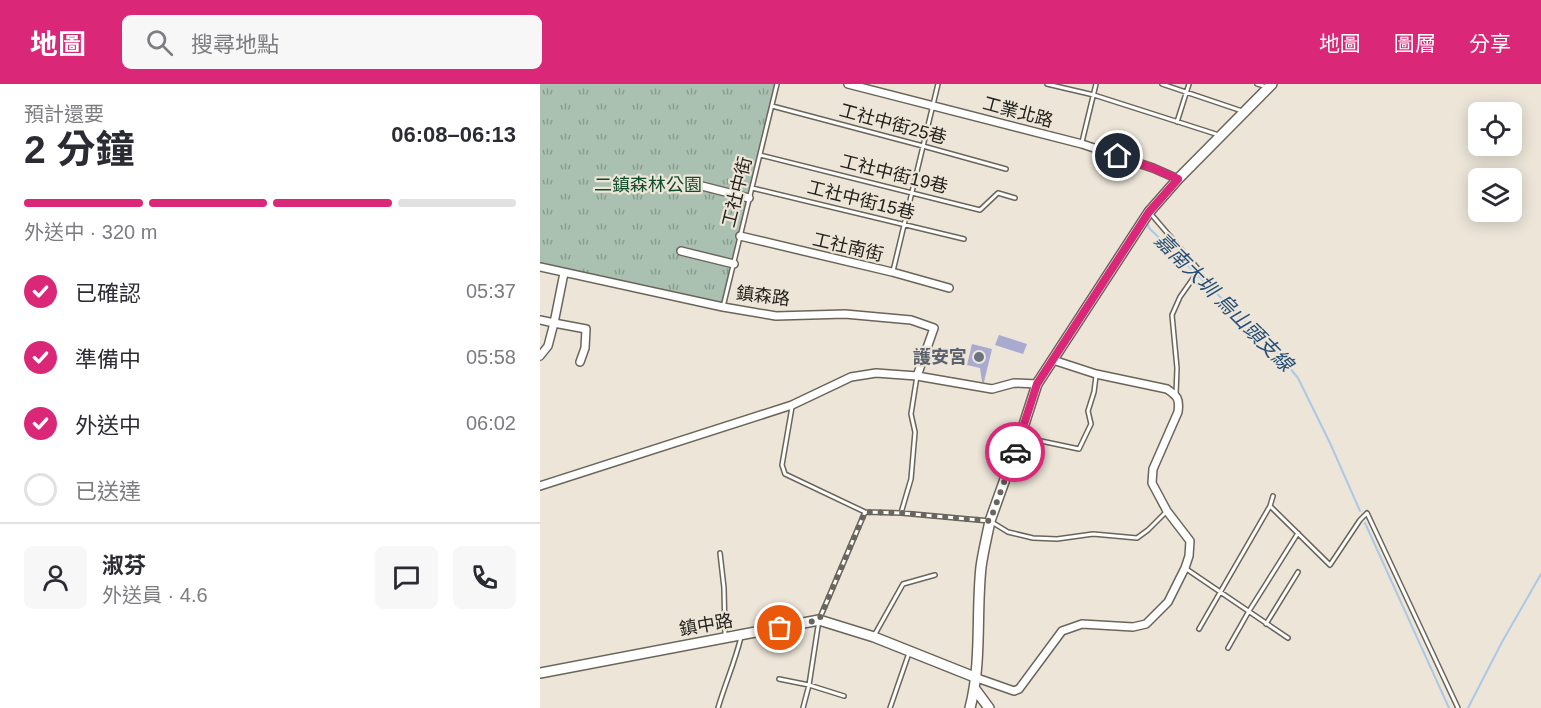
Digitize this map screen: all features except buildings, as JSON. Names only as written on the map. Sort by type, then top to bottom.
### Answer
[{"type":"street","name":"工業北路","points":[[848,84],[1082,144],[1178,179]]},
{"type":"street","points":[[970,708],[976,684],[981,567],[990,521],[1037,384],[1149,212],[1220,135],[1270,86]]},
{"type":"street","points":[[698,185],[749,198]]},
{"type":"street","name":"工社南街","points":[[740,236],[949,288]]},
{"type":"street","points":[[681,251],[734,264]]},
{"type":"street","name":"鎮森路","points":[[540,267],[723,307],[776,316],[845,314],[911,320],[934,328],[916,376]]},
{"type":"street","points":[[540,356],[549,346],[564,273]]},
{"type":"street","points":[[540,320],[586,329],[585,348],[580,362]]},
{"type":"street","points":[[976,684],[1014,691],[1019,689],[1062,631],[1082,624],[1133,627],[1146,624],[1168,602],[1189,556],[1190,541],[1167,511],[1152,483],[1153,469],[1178,412],[1180,403],[1176,396],[1167,389],[1096,374],[1053,360]]},
{"type":"street","points":[[540,486],[792,405],[851,377],[876,373],[916,376],[992,389],[1014,383],[1037,384]]},
{"type":"street","name":"鎮中路","points":[[540,673],[819,620],[874,637],[909,651],[976,684]]},
{"type":"street","points":[[976,684],[989,708]]},
{"type":"lane","name":"工社中街","points":[[723,307],[777,84]]},
{"type":"lane","points":[[892,272],[938,84]]},
{"type":"lane","points":[[1047,84],[1094,95],[1220,135]]},
{"type":"lane","points":[[1082,144],[1096,84]]},
{"type":"lane","points":[[1162,84],[1244,112]]},
{"type":"lane","points":[[1177,122],[1189,84]]},
{"type":"lane","points":[[1257,84],[1270,86]]},
{"type":"lane","name":"工社中街25巷","points":[[772,106],[1006,169]]},
{"type":"lane","name":"工社中街19巷","points":[[760,155],[980,210],[998,193],[1015,198]]},
{"type":"lane","name":"工社中街15巷","points":[[752,188],[964,238]]},
{"type":"lane","points":[[1149,212],[1200,270],[1180,297],[1172,315],[1177,368],[1176,396]]},
{"type":"lane","points":[[1020,437],[1079,449],[1090,424],[1088,411],[1094,392],[1096,374]]},
{"type":"lane","points":[[901,513],[912,470],[915,432],[911,414],[916,376]]},
{"type":"lane","points":[[792,405],[782,465],[785,474],[865,512],[990,521],[1008,532],[1034,538],[1057,539],[1093,534],[1137,538],[1167,511]]},
{"type":"lane","points":[[1199,628],[1270,506],[1273,496]]},
{"type":"lane","points":[[1270,506],[1330,565],[1366,513],[1458,708]]},
{"type":"lane","points":[[803,708],[819,620],[865,512]]},
{"type":"lane","points":[[1228,648],[1298,533]]},
{"type":"lane","points":[[720,553],[726,638]]},
{"type":"lane","points":[[1185,568],[1288,638]]},
{"type":"lane","points":[[1266,624],[1298,572]]},
{"type":"lane","points":[[874,637],[903,584],[935,575]]},
{"type":"lane","points":[[718,708],[741,636]]},
{"type":"lane","points":[[890,708],[909,651]]},
{"type":"lane","points":[[779,679],[844,696]]},
{"type":"green space","name":"二鎮森林公園","points":[[540,84],[777,84],[723,307],[540,263]]},
{"type":"waterway","name":"嘉南大圳 烏山頭支線","points":[[1148,225],[1275,350],[1298,378],[1360,511]]},
{"type":"waterway","name":"嘉南大圳 烏山頭支線","points":[[1365,523],[1449,708]]},
{"type":"waterway","points":[[1468,708],[1541,574]]},
{"type":"way so far","points":[[780,628],[819,620],[865,512],[990,521],[1015,452]]},
{"type":"place","name":"護安宮","points":[[979,357]]},
{"type":"route","points":[[1015,452],[1037,384],[1149,212],[1178,179],[1118,156]]}]
